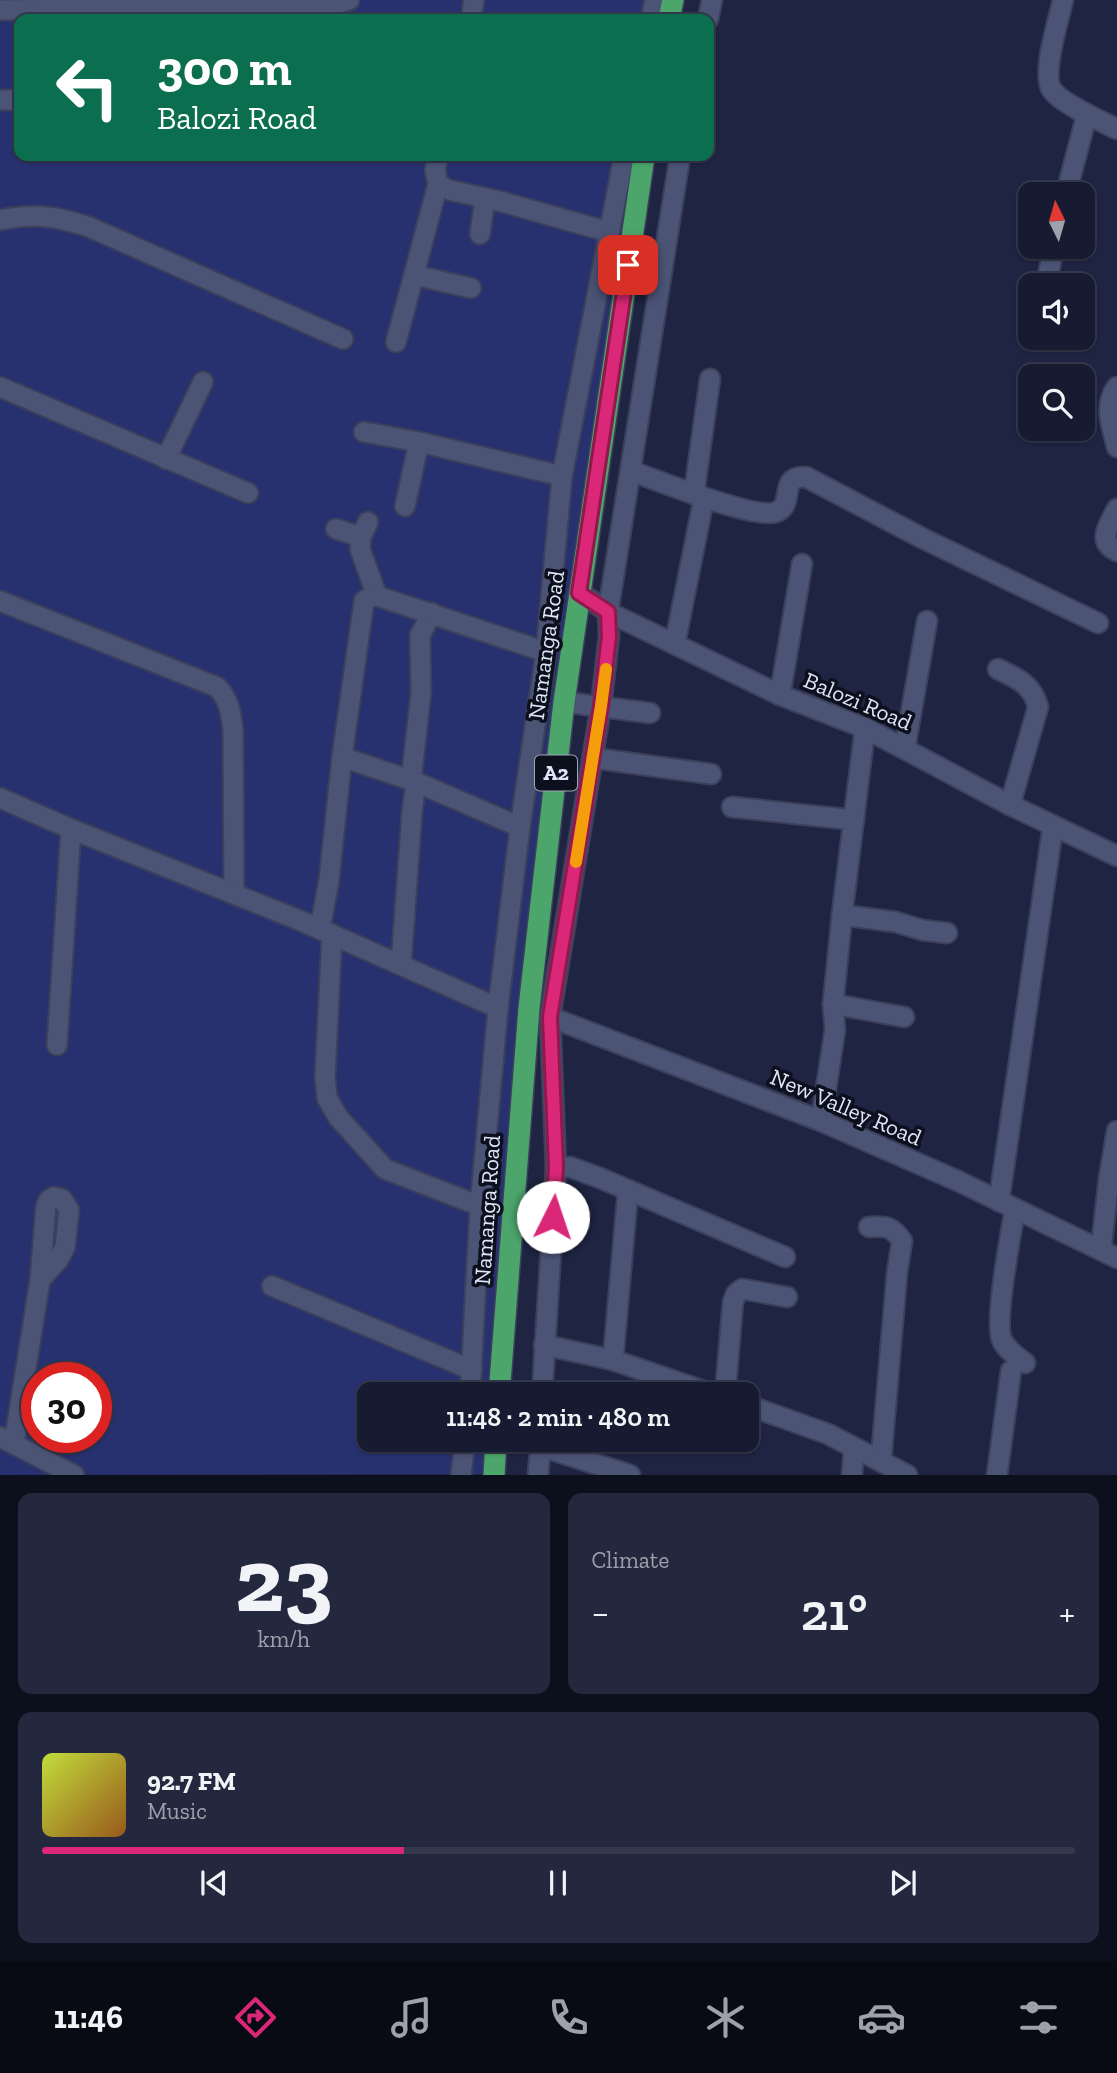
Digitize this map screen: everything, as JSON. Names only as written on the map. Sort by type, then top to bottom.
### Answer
[{"type":"highway","name":"Namanga Road","points":[[500,1382],[529,1008],[564,702],[643,161]]},
{"type":"highway","points":[[494,1475],[495,1452]]},
{"type":"street","points":[[1063,0],[1048,76],[1051,89],[1060,98],[1117,129]]},
{"type":"street","points":[[0,10],[269,3],[344,8]]},
{"type":"street","points":[[1069,182],[1087,114]]},
{"type":"street","points":[[396,342],[439,184],[435,170],[437,161]]},
{"type":"street","points":[[471,1382],[480,1206],[498,1008],[520,827],[546,652],[562,475],[623,161]]},
{"type":"street","points":[[543,1382],[556,1167],[550,1017],[601,706],[609,636],[608,612],[679,161]]},
{"type":"street","points":[[439,184],[449,190],[609,232]]},
{"type":"street","points":[[480,234],[485,198]]},
{"type":"street","points":[[0,220],[24,215],[64,219],[89,227],[343,339]]},
{"type":"street","points":[[414,275],[471,288]]},
{"type":"street","points":[[675,643],[699,496],[710,379]]},
{"type":"street","points":[[166,458],[203,382]]},
{"type":"street","points":[[0,387],[248,493]]},
{"type":"street","points":[[1117,387],[1109,404],[1109,414],[1117,447]]},
{"type":"street","points":[[364,432],[562,475]]},
{"type":"street","points":[[405,506],[419,442]]},
{"type":"street","points":[[631,471],[699,496],[767,515],[784,506],[789,484],[793,479],[806,477],[922,538],[1098,623]]},
{"type":"street","points":[[1117,509],[1106,531],[1106,540],[1109,547],[1117,551]]},
{"type":"street","points":[[336,529],[364,529],[360,549],[377,596]]},
{"type":"street","points":[[780,695],[802,564]]},
{"type":"street","name":"Balozi Road","points":[[579,593],[608,612],[780,695],[865,728],[1010,805],[1117,856]]},
{"type":"street","points":[[480,1206],[384,1169],[338,1117],[327,1098],[326,931],[342,757],[364,601],[370,597],[377,596],[432,613],[546,652]]},
{"type":"street","points":[[0,601],[217,687],[224,694],[233,730],[234,894]]},
{"type":"street","points":[[401,965],[421,692],[420,635],[432,613]]},
{"type":"street","points":[[905,748],[927,621]]},
{"type":"street","points":[[998,669],[1021,680],[1036,696],[1038,707],[1010,805]]},
{"type":"street","points":[[564,702],[650,713]]},
{"type":"street","points":[[821,1121],[835,1030],[833,1004],[865,728]]},
{"type":"street","points":[[342,757],[414,782],[520,827]]},
{"type":"street","points":[[593,758],[711,774]]},
{"type":"street","points":[[0,799],[326,931],[498,1008]]},
{"type":"street","points":[[732,807],[854,820]]},
{"type":"street","points":[[997,1475],[1018,1367],[1015,1355],[1001,1339],[999,1315],[1007,1205],[1053,826]]},
{"type":"street","points":[[57,1045],[71,829]]},
{"type":"street","points":[[842,915],[896,922],[922,930],[947,933]]},
{"type":"street","points":[[833,1004],[904,1017]]},
{"type":"street","name":"New Valley Road","points":[[550,1017],[821,1121],[1109,1254]]},
{"type":"street","points":[[1109,1254],[1109,1178],[1117,1130]]},
{"type":"street","points":[[556,1167],[570,1167],[785,1257]]},
{"type":"street","points":[[613,1360],[628,1190]]},
{"type":"street","points":[[869,1227],[886,1226],[897,1233],[902,1241],[881,1461]]},
{"type":"street","points":[[40,1280],[7,1440],[74,1475]]},
{"type":"street","points":[[272,1286],[472,1370]]},
{"type":"street","points":[[726,1382],[736,1294],[742,1289],[787,1297]]},
{"type":"street","points":[[544,1345],[613,1360],[677,1382]]},
{"type":"street","points":[[759,1409],[828,1434],[907,1475]]},
{"type":"street","points":[[852,1475],[854,1448]]},
{"type":"street","points":[[461,1475],[464,1452]]},
{"type":"street","points":[[538,1475],[539,1452]]},
{"type":"street","points":[[565,1452],[630,1475]]},
{"type":"shaded area","points":[[0,0],[672,0],[669,14],[14,14],[14,161],[640,161],[579,592],[500,1382],[357,1382],[357,1452],[495,1452],[494,1474],[0,1475]]},
{"type":"slow traffic","points":[[576,862],[606,669]]},
{"type":"route","points":[[553,1217],[556,1167],[550,1017],[597,732],[609,636],[608,612],[579,593],[628,265]]}]
